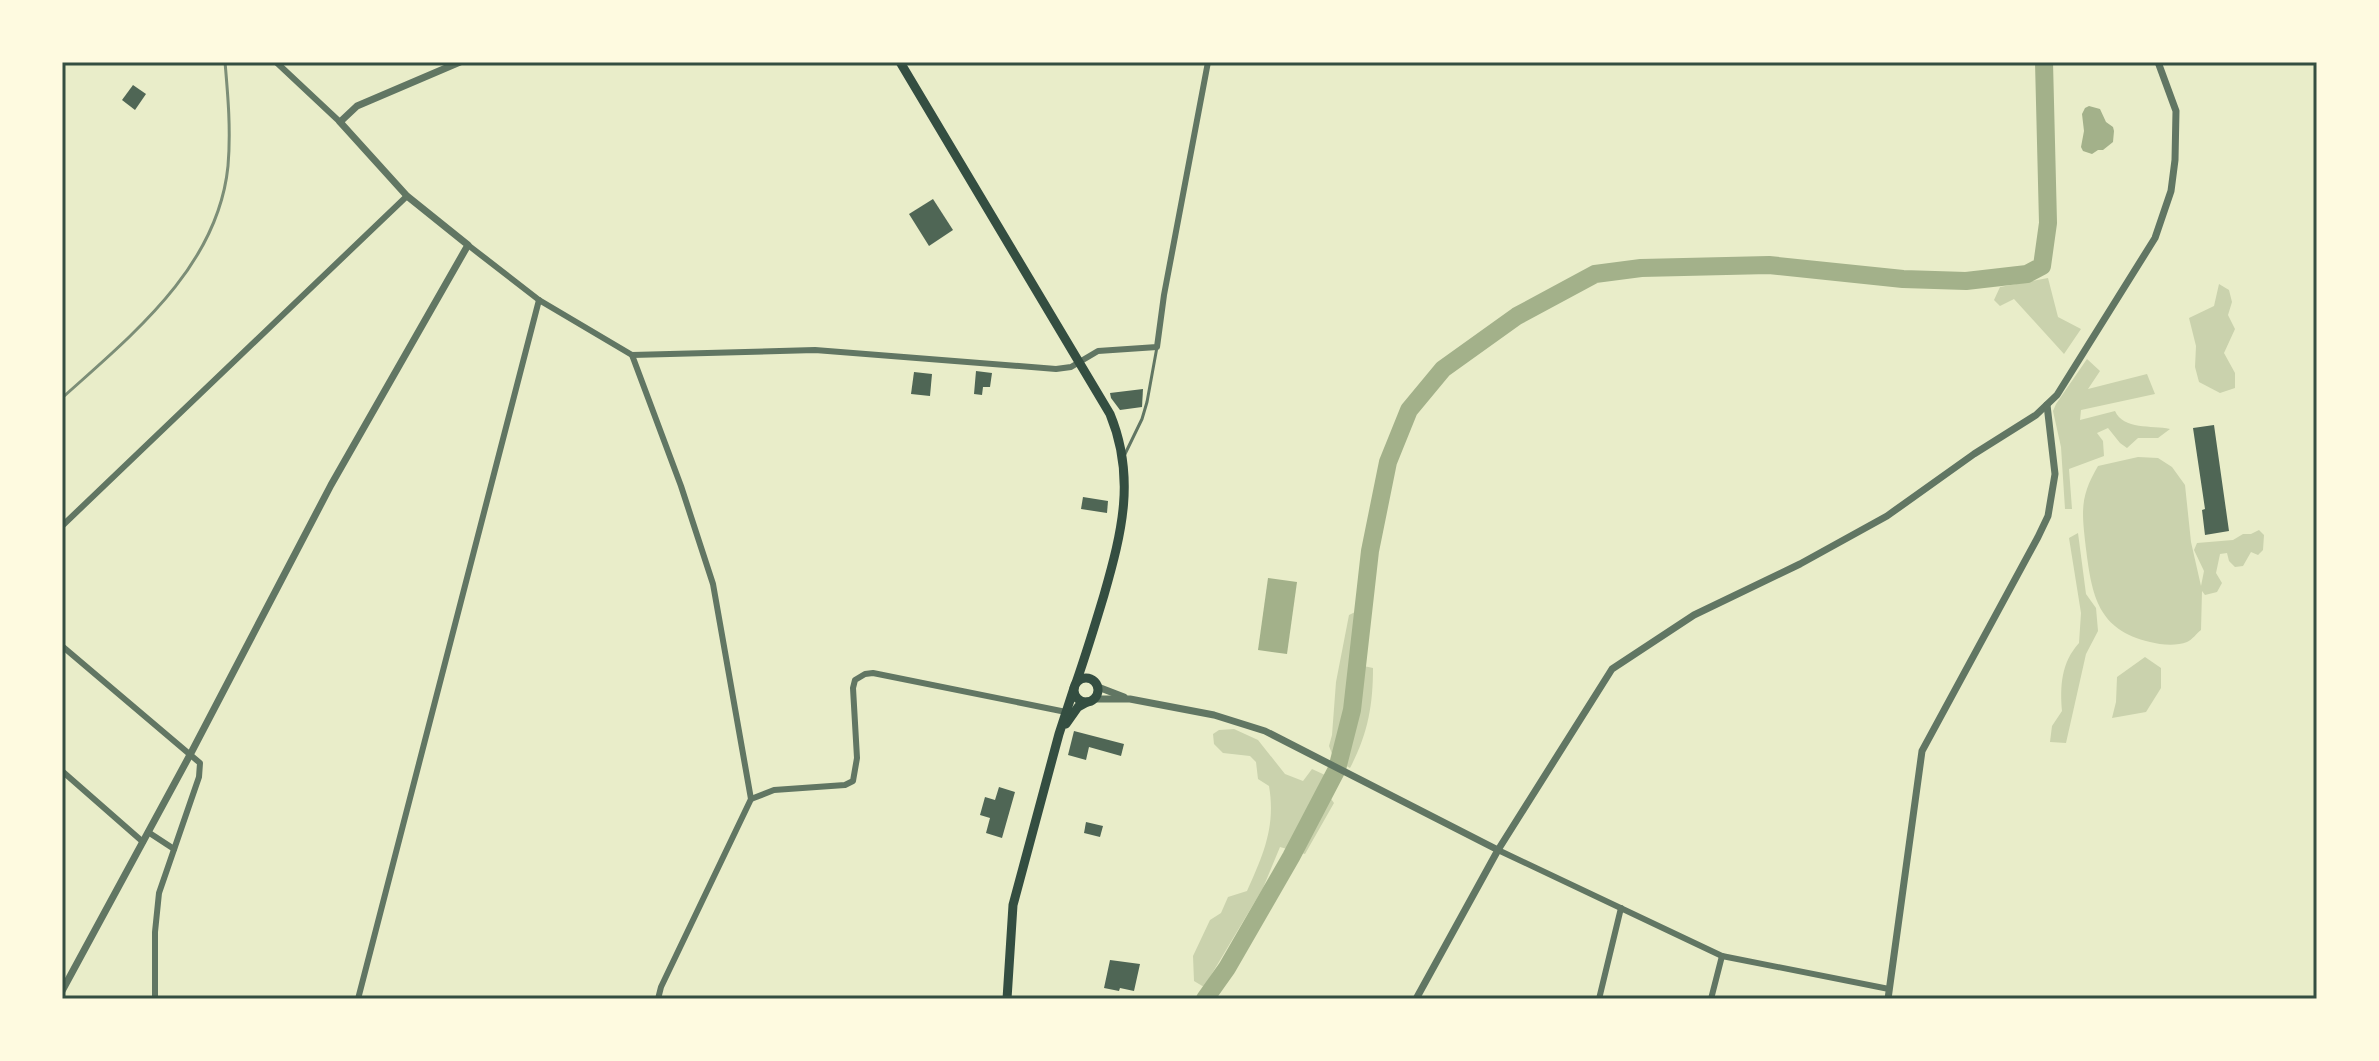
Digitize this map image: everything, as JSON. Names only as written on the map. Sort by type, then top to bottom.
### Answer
[{"type":"highway","points":[[900,62],[1110,414],[1124,456],[1121,531],[1075,686],[1070,713],[1061,730],[1013,905],[1007,999]]},
{"type":"highway","points":[[1070,713],[1098,693],[1085,657]]},
{"type":"highway","points":[[1075,686],[1083,678],[1096,684]]},
{"type":"highway","points":[[1075,686],[1077,698],[1090,701]]},
{"type":"street","points":[[340,122],[357,106],[460,62]]},
{"type":"street","points":[[279,64],[340,122],[407,196],[539,300],[632,355],[815,350],[1056,369],[1071,367],[1098,351],[1157,347],[1208,62]]},
{"type":"street","points":[[1416,999],[1498,850],[1612,669],[1694,615],[1800,564],[1887,516],[1974,454],[2036,415],[2057,395],[2155,238],[2165,212],[2175,160],[2176,111],[2158,62]]},
{"type":"street","points":[[62,526],[407,196]]},
{"type":"street","points":[[62,991],[331,485],[468,245]]},
{"type":"street","points":[[358,999],[539,300]]},
{"type":"street","points":[[632,355],[681,486],[713,584],[751,799],[658,999]]},
{"type":"street","points":[[1888,999],[1922,751],[2048,516],[2055,474],[2047,405]]},
{"type":"street","points":[[62,646],[200,763],[199,777],[159,893],[155,932],[155,999]]},
{"type":"street","points":[[751,799],[774,790],[845,785],[853,781],[857,758],[853,688],[855,680],[865,674],[949,687],[1070,713]]},
{"type":"street","points":[[1096,684],[1130,699],[1214,715],[1265,731],[1498,850],[1722,956],[1889,989]]},
{"type":"street","points":[[1090,701],[1130,699]]},
{"type":"street","points":[[62,771],[143,842]]},
{"type":"street","points":[[148,832],[174,849]]},
{"type":"street","points":[[1599,999],[1621,908]]},
{"type":"street","points":[[1711,999],[1722,956]]},
{"type":"lane","points":[[1124,456],[1142,419],[1157,347]]},
{"type":"shaded area","points":[[2089,106],[2100,109],[2114,131],[2113,142],[2092,154],[2081,147],[2084,131],[2082,114]]},
{"type":"shaded area","points":[[2048,278],[2058,317],[2081,329],[2064,354],[2014,299],[2000,306],[1994,300],[2000,287]]},
{"type":"shaded area","points":[[2219,284],[2229,290],[2232,302],[2228,315],[2235,329],[2224,353],[2235,373],[2235,388],[2220,393],[2199,382],[2195,367],[2196,346],[2189,318],[2214,306]]},
{"type":"shaded area","points":[[2087,359],[2100,371],[2088,389],[2147,374],[2155,394],[2081,410],[2080,420],[2115,411],[2131,424],[2170,429],[2158,438],[2138,438],[2127,448],[2108,428],[2097,433],[2103,441],[2104,456],[2069,469],[2072,509],[2065,509],[2061,447],[2053,411]]},
{"type":"shaded area","points":[[2138,457],[2158,458],[2172,467],[2185,485],[2191,542],[2201,586],[2204,571],[2194,550],[2197,543],[2233,540],[2259,530],[2264,535],[2263,550],[2258,555],[2251,552],[2243,566],[2235,567],[2227,553],[2220,554],[2216,573],[2222,583],[2217,592],[2205,595],[2202,591],[2201,630],[2183,643],[2154,643],[2119,629],[2101,609],[2091,582],[2083,515],[2088,487],[2098,466]]},
{"type":"shaded area","points":[[2078,533],[2086,594],[2096,608],[2098,631],[2086,654],[2066,743],[2050,742],[2052,726],[2062,711],[2065,667],[2079,643],[2081,613],[2069,538]]},
{"type":"shaded area","points":[[1268,578],[1297,582],[1287,654],[1258,650]]},
{"type":"shaded area","points":[[1355,612],[1354,664],[1373,668],[1373,682],[1365,731],[1350,768],[1334,759],[1329,746],[1336,682],[1349,615]]},
{"type":"shaded area","points":[[2145,657],[2161,668],[2161,688],[2146,712],[2112,718],[2117,677]]},
{"type":"shaded area","points":[[1234,729],[1258,740],[1285,774],[1303,781],[1312,769],[1325,775],[1324,789],[1334,803],[1305,854],[1280,847],[1263,888],[1204,987],[1194,981],[1193,956],[1210,920],[1221,913],[1228,897],[1247,891],[1263,853],[1271,815],[1269,786],[1258,779],[1256,762],[1250,756],[1223,753],[1214,744],[1213,734],[1219,730]]},
{"type":"building","points":[[133,85],[146,94],[135,110],[122,100]]},
{"type":"building","points":[[933,199],[953,230],[929,246],[909,214]]},
{"type":"building","points":[[976,371],[992,373],[990,387],[983,387],[982,395],[974,394]]},
{"type":"building","points":[[914,372],[932,374],[930,396],[911,394]]},
{"type":"building","points":[[1143,389],[1142,407],[1120,410],[1110,393]]},
{"type":"building","points":[[2214,425],[2229,531],[2205,535],[2202,510],[2205,509],[2193,428]]},
{"type":"building","points":[[1083,497],[1108,501],[1107,513],[1081,509]]},
{"type":"building","points":[[1074,731],[1124,744],[1121,756],[1089,747],[1086,760],[1068,755]]},
{"type":"building","points":[[999,787],[1015,792],[1002,838],[986,833],[990,818],[980,815],[985,797],[995,800]]},
{"type":"building","points":[[1086,822],[1103,826],[1100,837],[1084,833]]},
{"type":"building","points":[[1110,960],[1140,964],[1134,991],[1104,988]]},
{"type":"waterway","points":[[1205,999],[1227,968],[1291,857],[1337,769],[1352,710],[1370,551],[1388,462],[1409,410],[1443,369],[1517,316],[1595,274],[1641,268],[1769,265],[1903,279],[1966,281],[2027,274],[2042,266],[2048,223],[2044,62]]},
{"type":"railway","points":[[62,398],[143,324],[190,267],[208,236],[221,202],[228,166],[225,62]]}]
